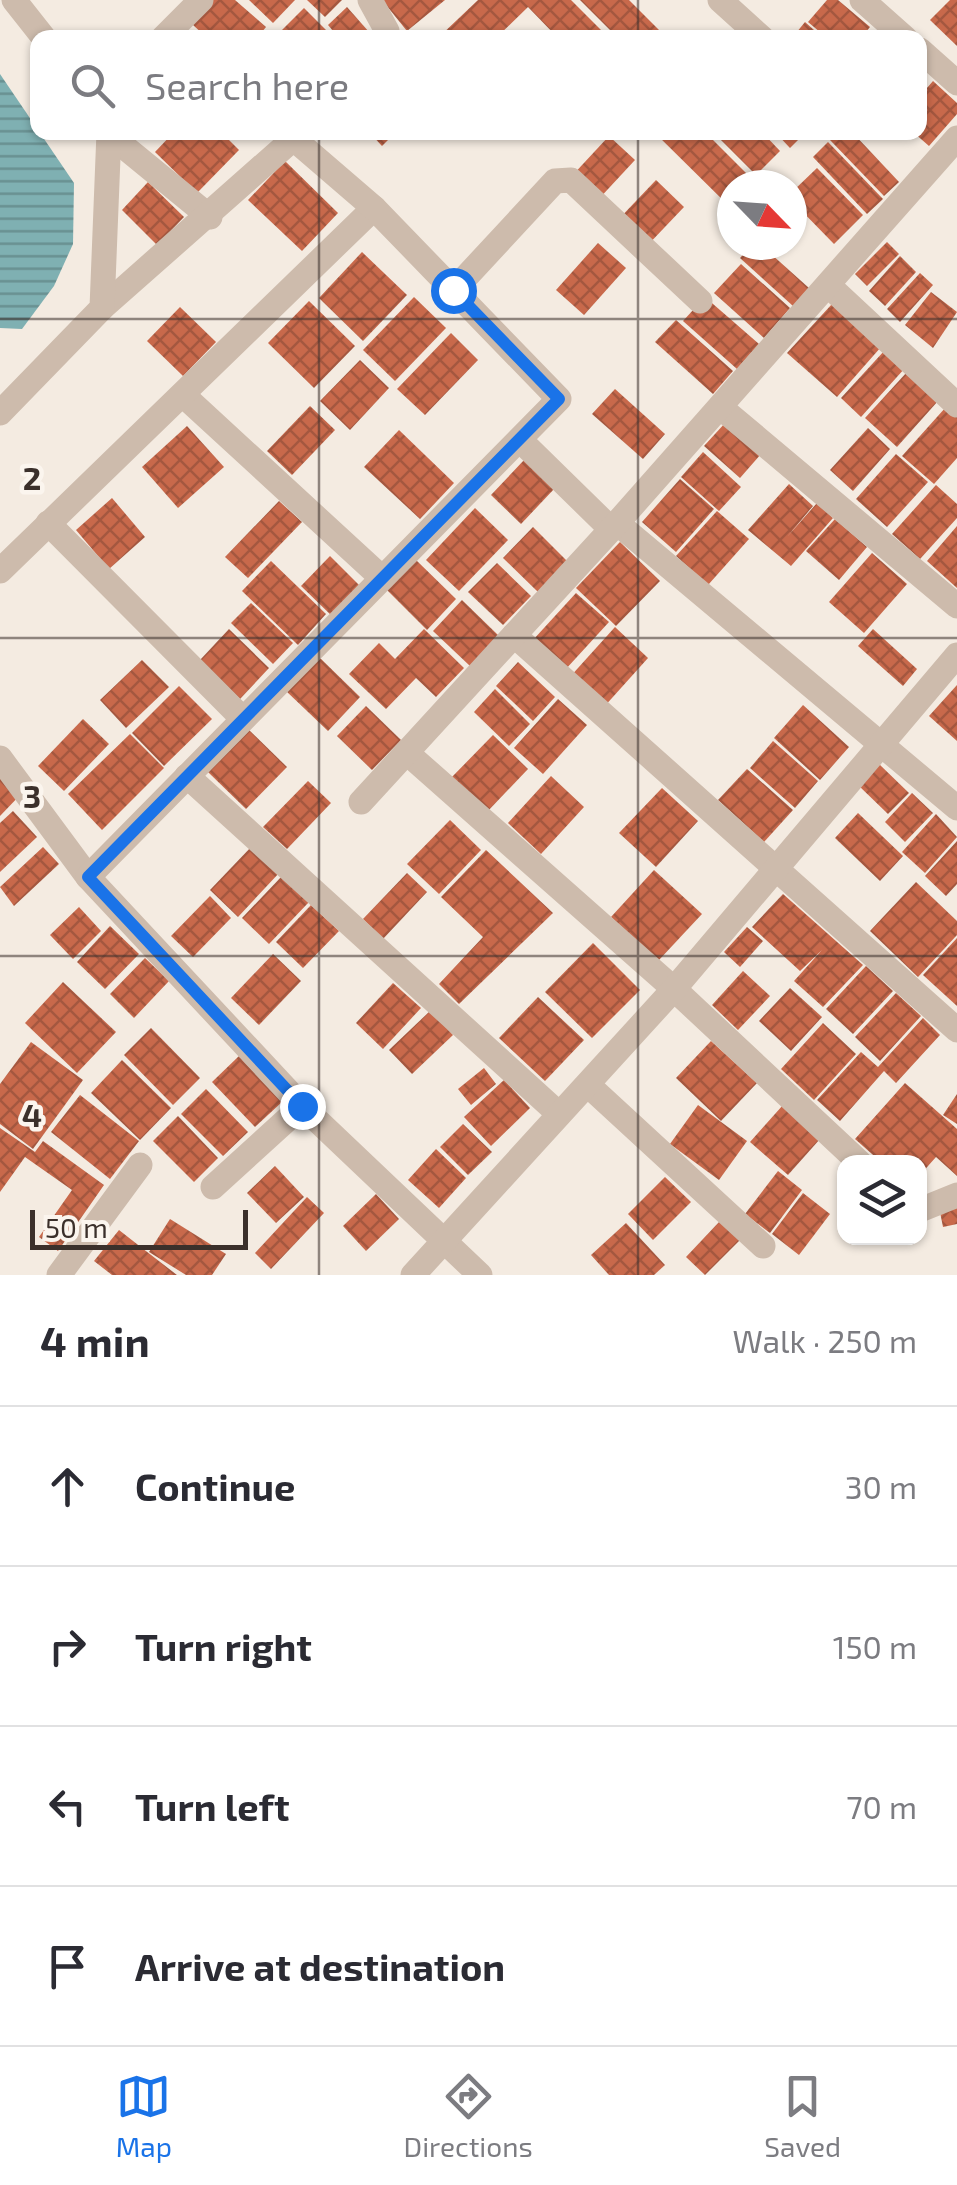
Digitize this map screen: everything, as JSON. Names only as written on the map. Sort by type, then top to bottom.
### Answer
[{"type":"street","points":[[14,0],[38,30]]},
{"type":"street","points":[[170,30],[201,0]]},
{"type":"street","points":[[370,0],[386,30]]},
{"type":"street","points":[[862,0],[896,30]]},
{"type":"street","points":[[738,6],[756,30]]},
{"type":"street","points":[[927,56],[957,83]]},
{"type":"street","points":[[361,802],[720,408],[957,138]]},
{"type":"street","points":[[102,308],[110,140]]},
{"type":"street","points":[[117,140],[210,217]]},
{"type":"street","points":[[0,413],[102,308],[294,140]]},
{"type":"street","points":[[88,877],[559,399],[374,208],[302,140]]},
{"type":"street","points":[[453,290],[555,181],[571,180],[700,301]]},
{"type":"street","points":[[0,571],[374,208]]},
{"type":"street","points":[[828,285],[957,405]]},
{"type":"street","points":[[183,396],[382,578]]},
{"type":"street","points":[[720,408],[957,606]]},
{"type":"street","points":[[520,440],[614,526],[882,741],[957,808]]},
{"type":"street","points":[[48,523],[242,718]]},
{"type":"street","points":[[514,635],[957,1030]]},
{"type":"street","points":[[413,1275],[674,989],[957,655]]},
{"type":"street","points":[[407,753],[674,989],[852,1155]]},
{"type":"street","points":[[0,758],[88,877],[302,1106],[480,1275]]},
{"type":"street","points":[[187,776],[559,1114]]},
{"type":"street","points":[[588,1085],[763,1246]]},
{"type":"street","points":[[214,1186],[302,1106]]},
{"type":"street","points":[[59,1275],[140,1165]]},
{"type":"street","points":[[927,1207],[957,1195]]},
{"type":"water","points":[[0,74],[30,118],[30,140],[45,140],[74,183],[73,244],[54,286],[22,329],[0,328]]},
{"type":"building","points":[[212,0],[235,0],[266,27],[198,30],[192,24]]},
{"type":"building","points":[[249,0],[295,0],[273,23]]},
{"type":"building","points":[[307,0],[342,0],[325,17]]},
{"type":"building","points":[[382,0],[445,0],[408,30]]},
{"type":"building","points":[[478,0],[571,0],[601,30],[550,30],[528,7],[504,30],[446,30]]},
{"type":"building","points":[[580,0],[629,0],[659,30],[610,30]]},
{"type":"building","points":[[827,0],[838,0],[870,27],[818,30],[808,22]]},
{"type":"building","points":[[950,0],[957,0],[957,46],[930,20]]},
{"type":"building","points":[[347,7],[367,30],[332,30],[328,25]]},
{"type":"building","points":[[304,8],[326,30],[282,30]]},
{"type":"building","points":[[933,81],[957,103],[957,114],[929,146],[922,140],[927,140],[927,88]]},
{"type":"building","points":[[166,140],[229,140],[239,150],[197,193],[155,152]]},
{"type":"building","points":[[605,140],[613,140],[635,160],[596,202],[570,178]]},
{"type":"building","points":[[662,140],[713,140],[743,170],[717,170],[717,194]]},
{"type":"building","points":[[721,140],[770,140],[780,151],[761,170],[751,170]]},
{"type":"building","points":[[830,140],[860,140],[899,182],[884,196]]},
{"type":"building","points":[[828,142],[883,199],[867,214],[813,157]]},
{"type":"building","points":[[285,161],[338,213],[302,251],[248,200]]},
{"type":"building","points":[[817,168],[863,215],[834,244],[807,216],[807,178]]},
{"type":"building","points":[[656,180],[684,207],[644,249],[616,222]]},
{"type":"building","points":[[148,182],[184,217],[157,245],[122,210]]},
{"type":"building","points":[[887,242],[899,254],[867,286],[855,274]]},
{"type":"building","points":[[598,243],[626,268],[584,315],[556,290]]},
{"type":"building","points":[[362,252],[407,295],[363,341],[319,298]]},
{"type":"building","points":[[900,256],[916,272],[885,306],[869,291]]},
{"type":"building","points":[[742,260],[778,260],[809,288],[793,306]]},
{"type":"building","points":[[741,264],[790,308],[764,338],[714,293]]},
{"type":"building","points":[[920,273],[933,285],[900,322],[887,309]]},
{"type":"building","points":[[931,292],[957,312],[933,348],[905,325]]},
{"type":"building","points":[[414,297],[446,328],[395,381],[363,350]]},
{"type":"building","points":[[705,297],[759,344],[737,369],[683,321]]},
{"type":"building","points":[[309,301],[355,346],[314,388],[268,343]]},
{"type":"building","points":[[832,304],[881,347],[837,397],[787,353]]},
{"type":"building","points":[[180,307],[216,342],[183,376],[147,341]]},
{"type":"building","points":[[676,320],[733,371],[713,394],[655,342]]},
{"type":"building","points":[[451,333],[478,360],[425,415],[397,389]]},
{"type":"building","points":[[885,350],[905,368],[861,417],[841,398]]},
{"type":"building","points":[[360,360],[389,388],[350,430],[320,401]]},
{"type":"building","points":[[907,372],[938,401],[897,447],[865,418]]},
{"type":"building","points":[[615,389],[665,434],[643,459],[592,414]]},
{"type":"building","points":[[310,406],[335,430],[292,475],[267,451]]},
{"type":"building","points":[[946,407],[957,417],[957,458],[934,484],[902,456]]},
{"type":"building","points":[[726,422],[761,454],[740,478],[704,446]]},
{"type":"building","points":[[187,426],[224,467],[178,508],[142,467]]},
{"type":"building","points":[[868,428],[890,449],[853,491],[830,470]]},
{"type":"building","points":[[399,430],[454,483],[420,519],[364,467]]},
{"type":"building","points":[[703,452],[741,487],[719,511],[681,477]]},
{"type":"building","points":[[896,454],[928,482],[887,527],[856,499]]},
{"type":"building","points":[[525,459],[555,488],[521,524],[491,495]]},
{"type":"building","points":[[680,479],[714,509],[676,552],[642,522]]},
{"type":"building","points":[[789,484],[813,506],[787,537],[817,503],[833,518],[791,566],[748,530]]},
{"type":"building","points":[[936,485],[957,504],[957,518],[920,559],[892,534]]},
{"type":"building","points":[[112,498],[145,537],[109,569],[76,530]]},
{"type":"building","points":[[279,501],[302,522],[248,578],[225,557]]},
{"type":"building","points":[[475,508],[508,540],[459,591],[426,560]]},
{"type":"building","points":[[717,511],[749,539],[708,585],[676,556]]},
{"type":"building","points":[[835,519],[867,547],[839,580],[806,551]]},
{"type":"building","points":[[957,526],[957,588],[927,561]]},
{"type":"building","points":[[533,527],[568,562],[538,592],[503,558]]},
{"type":"building","points":[[620,542],[660,581],[616,626],[576,588]]},
{"type":"building","points":[[872,553],[907,584],[864,633],[829,602]]},
{"type":"building","points":[[330,556],[362,588],[334,618],[301,586]]},
{"type":"building","points":[[416,560],[456,599],[427,630],[387,590]]},
{"type":"building","points":[[271,561],[326,614],[298,645],[242,591]]},
{"type":"building","points":[[497,563],[531,596],[503,625],[468,592]]},
{"type":"building","points":[[576,593],[609,622],[565,670],[533,640]]},
{"type":"building","points":[[462,600],[499,636],[470,666],[433,631]]},
{"type":"building","points":[[251,603],[293,643],[273,664],[231,623]]},
{"type":"building","points":[[615,627],[648,658],[603,708],[569,678]]},
{"type":"building","points":[[229,629],[269,668],[240,699],[200,660]]},
{"type":"building","points":[[424,629],[464,668],[436,697],[416,678],[386,709],[349,674],[379,643],[395,659]]},
{"type":"building","points":[[873,629],[917,669],[903,686],[858,646]]},
{"type":"building","points":[[318,656],[360,697],[328,731],[285,690]]},
{"type":"building","points":[[142,660],[169,687],[126,728],[100,700]]},
{"type":"building","points":[[518,662],[555,697],[533,721],[496,686]]},
{"type":"building","points":[[957,685],[957,741],[929,716]]},
{"type":"building","points":[[179,686],[212,719],[164,766],[132,733]]},
{"type":"building","points":[[495,689],[530,724],[509,746],[474,712]]},
{"type":"building","points":[[558,699],[587,725],[543,774],[514,748]]},
{"type":"building","points":[[803,705],[849,747],[820,780],[774,738]]},
{"type":"building","points":[[366,706],[401,740],[372,770],[337,736]]},
{"type":"building","points":[[83,719],[109,744],[64,791],[38,766]]},
{"type":"building","points":[[248,729],[287,767],[246,809],[208,772]]},
{"type":"building","points":[[130,734],[164,768],[102,830],[68,794]]},
{"type":"building","points":[[493,735],[528,769],[486,813],[450,779]]},
{"type":"building","points":[[773,741],[818,781],[795,808],[750,768]]},
{"type":"building","points":[[879,764],[909,793],[888,814],[858,785]]},
{"type":"building","points":[[747,769],[793,810],[764,842],[718,800]]},
{"type":"building","points":[[0,770],[23,792],[0,816]]},
{"type":"building","points":[[551,776],[584,807],[541,854],[508,823]]},
{"type":"building","points":[[308,781],[331,803],[287,849],[263,827]]},
{"type":"building","points":[[662,788],[698,821],[656,867],[619,833]]},
{"type":"building","points":[[912,793],[933,813],[905,842],[885,822]]},
{"type":"building","points":[[13,811],[37,837],[0,872],[0,823]]},
{"type":"building","points":[[858,813],[903,856],[880,881],[835,838]]},
{"type":"building","points":[[936,814],[957,837],[925,873],[902,852]]},
{"type":"building","points":[[450,820],[481,850],[439,894],[407,864]]},
{"type":"building","points":[[957,841],[957,884],[946,896],[925,876]]},
{"type":"building","points":[[252,846],[280,872],[238,917],[210,890]]},
{"type":"building","points":[[43,847],[59,864],[14,906],[0,887]]},
{"type":"building","points":[[486,850],[553,913],[459,1004],[439,984],[483,937],[441,897]]},
{"type":"building","points":[[654,870],[702,914],[658,961],[611,917]]},
{"type":"building","points":[[407,873],[427,892],[383,939],[363,919]]},
{"type":"building","points":[[282,876],[309,902],[269,944],[242,918]]},
{"type":"building","points":[[916,882],[957,921],[957,935],[918,977],[870,931]]},
{"type":"building","points":[[783,894],[863,965],[823,1007],[794,981],[822,950],[800,971],[752,927]]},
{"type":"building","points":[[210,896],[231,918],[193,957],[171,936]]},
{"type":"building","points":[[311,905],[339,931],[303,968],[276,942]]},
{"type":"building","points":[[79,907],[101,931],[73,959],[50,935]]},
{"type":"building","points":[[110,926],[139,954],[105,989],[77,962]]},
{"type":"building","points":[[747,927],[763,941],[740,967],[724,952]]},
{"type":"building","points":[[957,938],[957,1006],[923,975]]},
{"type":"building","points":[[593,943],[640,990],[592,1038],[545,992]]},
{"type":"building","points":[[273,954],[301,981],[259,1025],[231,998]]},
{"type":"building","points":[[145,958],[169,981],[134,1018],[110,994]]},
{"type":"building","points":[[866,966],[893,991],[853,1034],[826,1009]]},
{"type":"building","points":[[743,971],[770,996],[738,1030],[712,1005]]},
{"type":"building","points":[[63,982],[116,1032],[77,1073],[25,1023]]},
{"type":"building","points":[[393,983],[421,1008],[383,1049],[356,1023]]},
{"type":"building","points":[[790,988],[822,1017],[791,1051],[759,1021]]},
{"type":"building","points":[[896,993],[921,1016],[880,1061],[855,1037]]},
{"type":"building","points":[[538,997],[584,1040],[545,1081],[499,1038]]},
{"type":"building","points":[[430,1011],[453,1035],[412,1074],[389,1050]]},
{"type":"building","points":[[923,1018],[940,1035],[896,1083],[884,1071],[840,1121],[817,1100],[861,1052],[878,1067]]},
{"type":"building","points":[[823,1023],[856,1054],[814,1100],[781,1069]]},
{"type":"building","points":[[151,1028],[200,1078],[173,1105],[124,1055]]},
{"type":"building","points":[[711,1041],[757,1083],[721,1121],[676,1078]]},
{"type":"building","points":[[31,1042],[83,1080],[33,1149],[0,1124],[0,1084]]},
{"type":"building","points":[[239,1056],[282,1102],[255,1127],[212,1082]]},
{"type":"building","points":[[122,1060],[171,1108],[140,1140],[91,1093]]},
{"type":"building","points":[[484,1068],[496,1084],[471,1105],[458,1089]]},
{"type":"building","points":[[504,1080],[530,1108],[491,1146],[464,1117]]},
{"type":"building","points":[[905,1083],[957,1129],[957,1176],[936,1157],[927,1167],[927,1155],[873,1155],[855,1139]]},
{"type":"building","points":[[206,1089],[248,1132],[223,1156],[181,1114]]},
{"type":"building","points":[[957,1094],[957,1124],[943,1115]]},
{"type":"building","points":[[80,1095],[139,1141],[110,1179],[51,1132]]},
{"type":"building","points":[[698,1105],[747,1141],[719,1180],[670,1144]]},
{"type":"building","points":[[783,1105],[820,1139],[788,1175],[750,1142]]},
{"type":"building","points":[[178,1116],[218,1158],[194,1182],[153,1141]]},
{"type":"building","points":[[463,1124],[492,1152],[468,1175],[440,1147]]},
{"type":"building","points":[[0,1128],[35,1152],[43,1141],[104,1185],[58,1251],[39,1237],[72,1190],[25,1157],[0,1192]]},
{"type":"building","points":[[436,1149],[466,1178],[439,1208],[408,1180]]},
{"type":"building","points":[[275,1166],[304,1197],[276,1223],[247,1193]]},
{"type":"building","points":[[778,1171],[802,1190],[770,1233],[745,1214]]},
{"type":"building","points":[[665,1177],[691,1202],[653,1240],[628,1214]]},
{"type":"building","points":[[803,1193],[830,1214],[799,1255],[772,1234]]},
{"type":"building","points":[[376,1194],[399,1219],[366,1251],[343,1226]]},
{"type":"building","points":[[307,1197],[324,1213],[271,1269],[255,1253]]},
{"type":"building","points":[[957,1208],[957,1224],[943,1227],[940,1212]]},
{"type":"building","points":[[170,1219],[226,1254],[212,1275],[186,1275],[149,1252]]},
{"type":"building","points":[[720,1221],[740,1240],[705,1275],[686,1257]]},
{"type":"building","points":[[626,1223],[665,1265],[654,1275],[609,1275],[591,1255]]},
{"type":"building","points":[[119,1230],[177,1275],[112,1275],[94,1261]]},
{"type":"route","points":[[302,1106],[88,877],[559,399],[453,290]]}]
